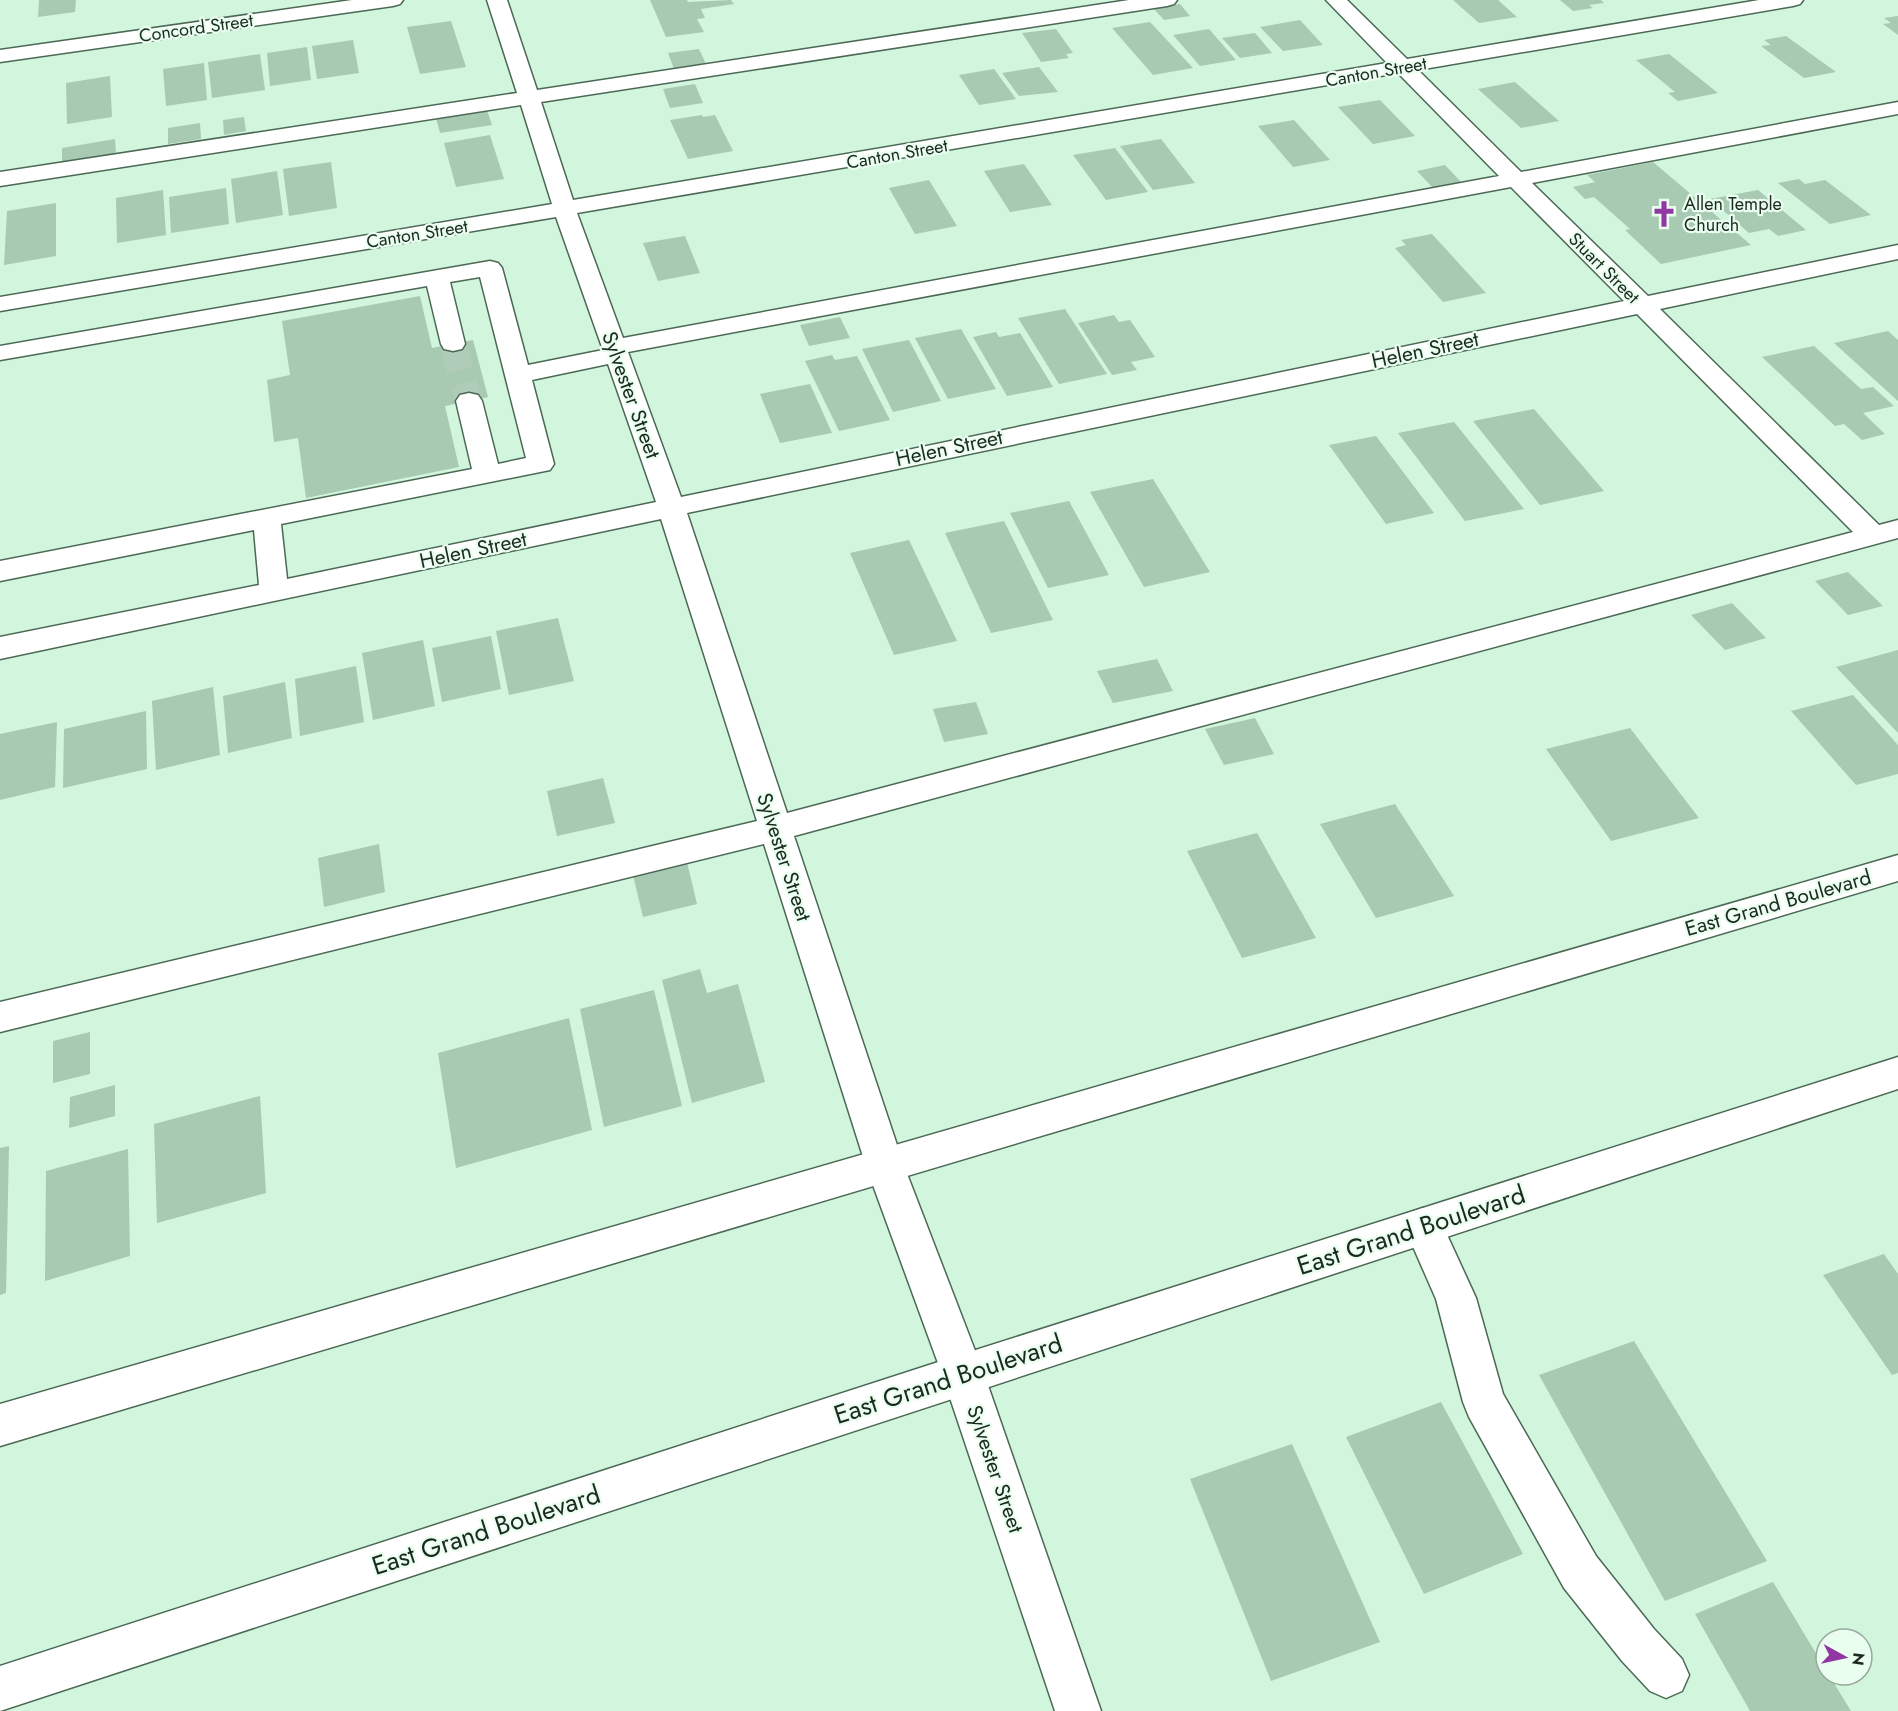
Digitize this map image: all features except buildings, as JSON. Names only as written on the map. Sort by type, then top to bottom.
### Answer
[{"type":"street","name":"Concord Street","points":[[0,56],[393,0]]},
{"type":"street","name":"Sylvester Street","points":[[497,0],[566,210],[670,507],[885,1166],[963,1374],[1078,1711]]},
{"type":"street","points":[[0,178],[530,99],[1167,0]]},
{"type":"street","name":"Stuart Street","points":[[1335,0],[1642,305],[1886,532]]},
{"type":"street","name":"Canton Street","points":[[0,304],[1404,68],[1792,0]]},
{"type":"street","points":[[518,375],[615,351],[1898,108]]},
{"type":"street","name":"Helen Street","points":[[0,648],[1898,252]]},
{"type":"street","points":[[245,263],[249,310]]},
{"type":"street","points":[[0,353],[490,268],[541,464],[0,571]]},
{"type":"street","points":[[437,277],[453,344]]},
{"type":"street","points":[[469,401],[488,474]]},
{"type":"street","points":[[267,518],[274,592]]},
{"type":"street","points":[[0,1017],[775,830],[1886,532]]},
{"type":"street","name":"East Grand Boulevard","points":[[0,1425],[1898,868]]},
{"type":"street","name":"East Grand Boulevard","points":[[0,1689],[963,1374],[1898,1073]]},
{"type":"street","points":[[1423,1226],[1456,1298],[1484,1402],[1580,1572],[1638,1645],[1666,1675]]},
{"type":"tunnel","points":[[453,344],[469,401]]},
{"type":"place","name":"Allen Temple Church","points":[[1664,214]]}]
